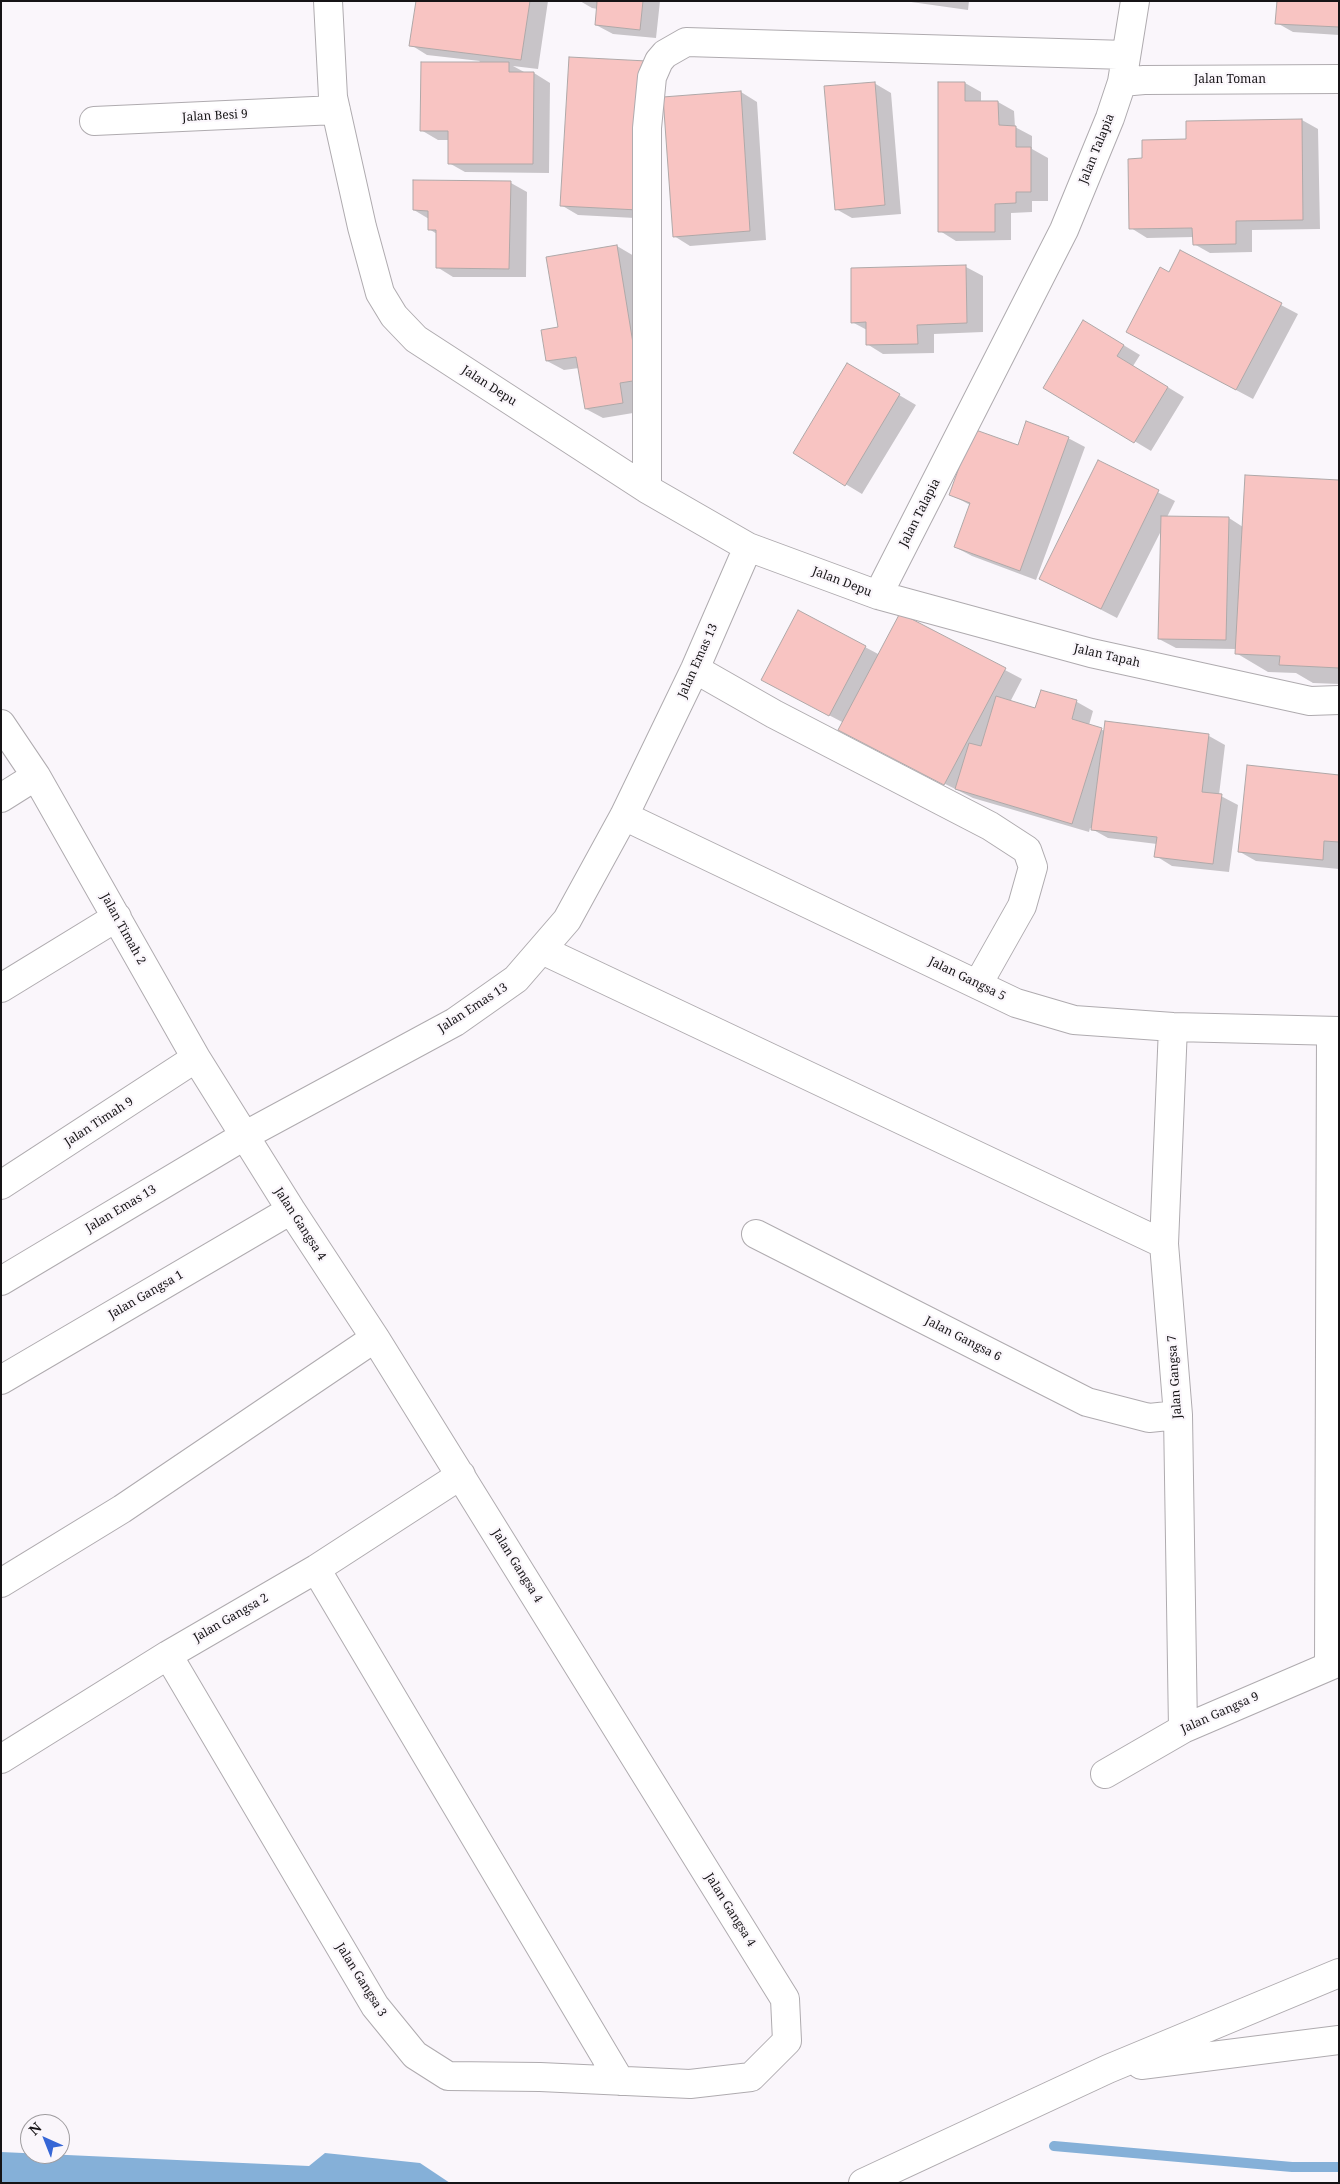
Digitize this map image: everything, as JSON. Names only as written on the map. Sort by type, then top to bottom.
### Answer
[{"type":"street","name":"Jalan Depu","points":[[328,1],[333,96],[362,227],[380,293],[394,316],[416,339],[647,489],[748,547],[878,596]]},
{"type":"street","name":"Jalan Talapia","points":[[878,596],[1064,230],[1110,118],[1122,82],[1136,1]]},
{"type":"street","points":[[647,489],[647,128],[652,77],[659,61],[674,48],[686,42],[1126,55]]},
{"type":"street","name":"Jalan Toman","points":[[1122,82],[1144,80],[1339,79]]},
{"type":"street","name":"Jalan Besi 9","points":[[94,121],[336,110]]},
{"type":"street","name":"Jalan Emas 13","points":[[1,1281],[244,1136],[455,1022],[516,979],[567,920],[624,816],[695,670],[748,547]]},
{"type":"street","name":"Jalan Tapah","points":[[878,596],[1091,653],[1310,701],[1339,700]]},
{"type":"street","points":[[695,670],[774,714],[990,826],[1027,850],[1033,867],[1022,906],[978,984]]},
{"type":"street","name":"Jalan Timah 2","points":[[1,724],[36,776],[196,1058],[244,1136]]},
{"type":"street","points":[[1,798],[36,776]]},
{"type":"street","name":"Jalan Gangsa 5","points":[[624,816],[1016,1003],[1074,1020],[1173,1027],[1335,1031]]},
{"type":"street","points":[[1,988],[117,917]]},
{"type":"street","points":[[542,950],[1164,1244]]},
{"type":"street","name":"Jalan Gangsa 7","points":[[1173,1027],[1164,1244],[1178,1414],[1183,1729]]},
{"type":"street","points":[[1334,1664],[1335,1031]]},
{"type":"street","name":"Jalan Timah 9","points":[[1,1185],[196,1058]]},
{"type":"street","name":"Jalan Gangsa 4","points":[[244,1136],[375,1338],[785,1999]]},
{"type":"street","name":"Jalan Gangsa 1","points":[[1,1380],[291,1210]]},
{"type":"street","name":"Jalan Gangsa 6","points":[[756,1234],[1087,1402],[1148,1418],[1178,1414]]},
{"type":"street","points":[[1,1583],[122,1509],[375,1338]]},
{"type":"street","name":"Jalan Gangsa 2","points":[[1,1759],[168,1654],[316,1569],[460,1475]]},
{"type":"street","points":[[316,1569],[620,2081]]},
{"type":"street","name":"Jalan Gangsa 3","points":[[168,1654],[375,2006],[415,2055],[448,2076],[690,2084],[751,2077],[787,2041],[785,1999]]},
{"type":"street","name":"Jalan Gangsa 9","points":[[1105,1774],[1183,1729],[1334,1664]]},
{"type":"street","points":[[863,2183],[1108,2069],[1339,1973]]},
{"type":"street","points":[[1108,2069],[1339,2040]]},
{"type":"water","points":[[1,2152],[20,2153],[20,2164],[70,2164],[70,2155],[309,2166],[325,2153],[420,2163],[450,2183],[1,2183]]},
{"type":"building","points":[[416,1],[530,1],[521,60],[409,46]]},
{"type":"building","points":[[594,1],[643,1],[640,30],[595,25],[597,2]]},
{"type":"building","points":[[1277,1],[1339,1],[1339,27],[1275,24]]},
{"type":"building","points":[[569,57],[647,61],[638,210],[560,206]]},
{"type":"building","points":[[421,62],[509,62],[509,72],[534,72],[533,164],[448,164],[448,131],[420,131]]},
{"type":"building","points":[[875,82],[885,205],[835,210],[824,86]]},
{"type":"building","points":[[938,82],[965,82],[965,101],[998,101],[999,125],[1016,126],[1016,147],[1031,147],[1031,192],[1016,192],[1016,203],[995,204],[995,232],[938,232]]},
{"type":"building","points":[[741,91],[750,231],[673,237],[663,97]]},
{"type":"building","points":[[1302,119],[1303,220],[1236,221],[1236,244],[1193,245],[1192,228],[1129,229],[1128,159],[1142,158],[1142,140],[1186,139],[1186,121]]},
{"type":"building","points":[[413,180],[511,181],[509,269],[436,268],[436,230],[428,230],[428,211],[413,210]]},
{"type":"building","points":[[617,245],[639,380],[620,383],[623,403],[585,409],[576,357],[546,361],[541,330],[558,327],[546,257]]},
{"type":"building","points":[[1180,250],[1282,303],[1236,390],[1126,332],[1160,267],[1169,272]]},
{"type":"building","points":[[966,265],[967,323],[917,325],[918,344],[866,345],[866,322],[851,323],[851,268]]},
{"type":"building","points":[[1083,320],[1124,345],[1117,356],[1168,387],[1134,443],[1043,388]]},
{"type":"building","points":[[847,363],[900,394],[845,486],[793,453]]},
{"type":"building","points":[[1026,421],[1069,437],[1020,571],[954,547],[970,503],[949,495],[973,429],[1018,445]]},
{"type":"building","points":[[1098,460],[1159,490],[1101,609],[1039,579]]},
{"type":"building","points":[[1245,475],[1339,480],[1339,668],[1279,665],[1280,656],[1235,654]]},
{"type":"building","points":[[1161,516],[1229,517],[1226,640],[1158,639]]},
{"type":"building","points":[[798,610],[866,646],[829,716],[761,680]]},
{"type":"building","points":[[900,613],[1006,668],[944,785],[838,730]]},
{"type":"building","points":[[1041,690],[1077,700],[1072,719],[1102,728],[1072,824],[955,789],[969,743],[981,746],[996,696],[1035,708]]},
{"type":"building","points":[[1105,721],[1209,734],[1202,792],[1222,794],[1213,864],[1154,857],[1157,837],[1091,830]]},
{"type":"building","points":[[1247,765],[1339,775],[1339,842],[1324,841],[1323,860],[1238,852]]},
{"type":"waterway","points":[[1054,2146],[1292,2167],[1339,2167]]}]
